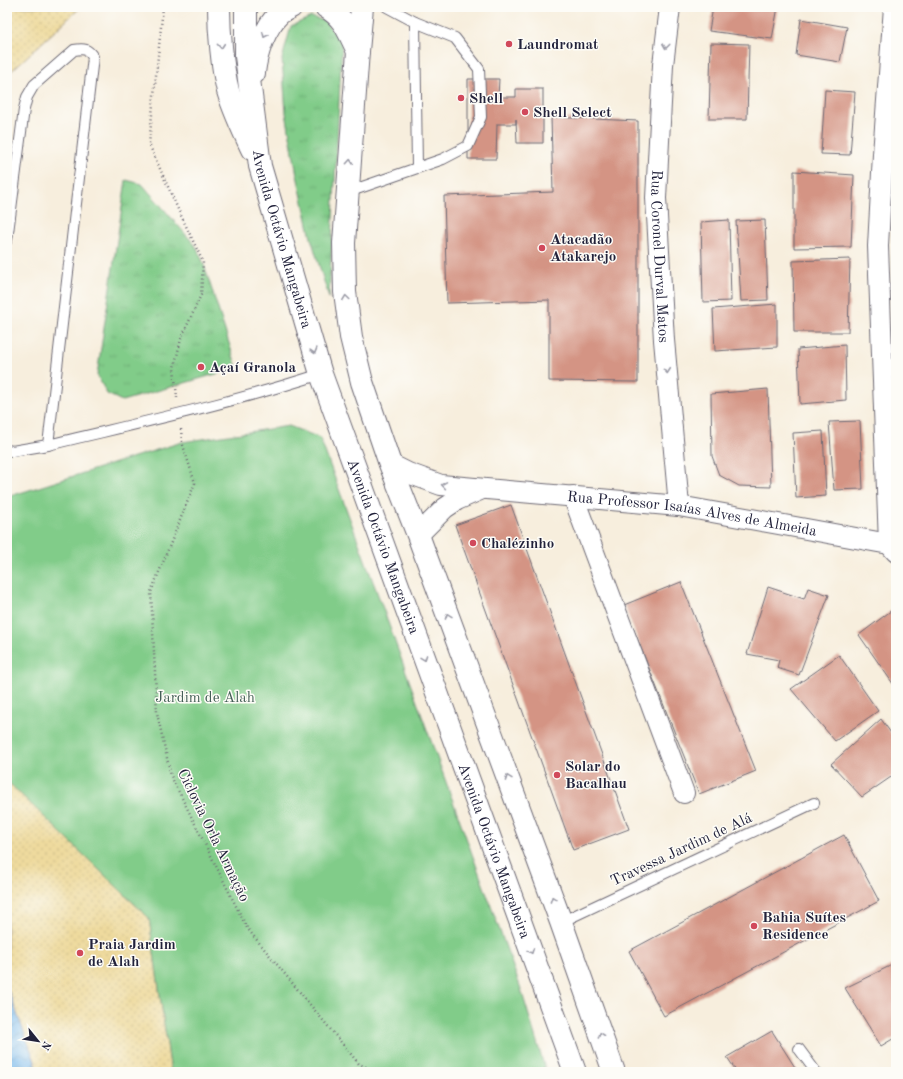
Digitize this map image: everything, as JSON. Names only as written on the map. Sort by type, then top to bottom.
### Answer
[{"type":"main road","points":[[219,7],[222,54],[228,90],[240,125],[260,166]]},
{"type":"main road","name":"Avenida Octávio Mangabeira","points":[[246,7],[246,56],[260,166],[321,374],[575,1072]]},
{"type":"main road","points":[[252,105],[254,70],[259,49],[268,30],[280,13],[291,7]]},
{"type":"main road","points":[[326,7],[335,12],[342,19],[358,50]]},
{"type":"main road","points":[[362,7],[344,243],[345,292],[351,337],[362,382],[390,464],[418,535],[561,922],[614,1072]]},
{"type":"street","name":"Rua Coronel Durval Matos","points":[[670,7],[663,65],[656,198],[664,340],[679,506]]},
{"type":"street","points":[[893,548],[878,246],[889,157],[894,7]]},
{"type":"street","name":"Rua Professor Isaías Alves de Almeida","points":[[390,464],[408,473],[441,485],[679,506],[893,548]]},
{"type":"street","points":[[418,535],[445,508],[457,500],[482,489]]},
{"type":"street","points":[[573,496],[684,793]]},
{"type":"lane","points":[[348,192],[443,159],[468,146],[481,117],[479,69],[455,38],[415,22],[387,7]]},
{"type":"lane","points":[[415,22],[417,168]]},
{"type":"lane","points":[[7,240],[24,109],[27,97],[34,86],[74,50],[83,48],[89,51],[93,57],[48,445]]},
{"type":"lane","points":[[7,450],[12,451],[48,445],[179,414],[285,386],[321,374]]},
{"type":"lane","name":"Travessa Jardim de Alá","points":[[561,922],[814,803]]},
{"type":"lane","points":[[799,1049],[816,1072]]},
{"type":"path","name":"Ciclovia Orla Armação","points":[[163,7],[149,144],[176,207],[203,262],[201,295],[181,340],[174,368],[182,442],[194,483],[151,592],[157,713],[170,776],[247,928],[359,1064],[378,1072]]},
{"type":"green space","points":[[311,17],[325,21],[342,43],[329,298],[311,238],[297,175],[286,113],[282,59],[291,26]]},
{"type":"green space","points":[[126,180],[142,184],[195,245],[203,262],[237,368],[122,401],[107,394],[97,375]]},
{"type":"green space","name":"Jardim de Alah","points":[[289,426],[320,438],[520,986],[546,1072],[171,1072],[149,918],[7,781],[7,497],[182,442]]},
{"type":"sand","points":[[7,7],[81,7],[7,75]]},
{"type":"sand","name":"Praia Jardim de Alah","points":[[7,780],[149,918],[171,1072],[40,1072],[37,1067],[7,987]]},
{"type":"water","points":[[7,987],[37,1067],[40,1072],[7,1072]]},
{"type":"building","points":[[713,7],[778,7],[772,39],[709,31]]},
{"type":"building","points":[[801,19],[847,27],[840,62],[796,55]]},
{"type":"building","points":[[711,43],[749,44],[747,119],[709,119]]},
{"type":"building","points":[[468,79],[499,79],[498,97],[516,97],[516,89],[543,89],[543,143],[517,143],[516,119],[516,124],[497,124],[496,159],[468,159]]},
{"type":"building","points":[[825,90],[855,92],[850,155],[821,154]]},
{"type":"building","name":"Atacadão Atakarejo","points":[[551,117],[638,121],[638,382],[549,381],[549,300],[447,303],[444,196],[553,192]]},
{"type":"building","points":[[794,171],[854,175],[851,247],[794,248]]},
{"type":"building","points":[[729,220],[731,301],[703,302],[701,222]]},
{"type":"building","points":[[765,220],[768,300],[741,301],[736,221]]},
{"type":"building","points":[[850,259],[848,332],[794,332],[793,261]]},
{"type":"building","points":[[777,304],[777,347],[715,351],[713,309]]},
{"type":"building","points":[[845,345],[846,400],[800,404],[798,349]]},
{"type":"building","points":[[768,389],[771,487],[739,486],[719,475],[712,456],[711,394]]},
{"type":"building","points":[[860,421],[863,489],[834,490],[829,422]]},
{"type":"building","points":[[823,431],[826,496],[796,498],[793,433]]},
{"type":"building","points":[[511,505],[629,829],[573,850],[455,525]]},
{"type":"building","points":[[681,582],[756,771],[699,794],[624,605]]},
{"type":"building","points":[[768,587],[804,599],[808,588],[829,595],[799,675],[777,668],[779,660],[747,654]]},
{"type":"building","points":[[896,607],[896,688],[859,635]]},
{"type":"building","points":[[839,655],[878,711],[835,741],[791,689]]},
{"type":"building","points":[[881,719],[896,740],[896,781],[891,777],[862,797],[831,764]]},
{"type":"building","name":"Bahia Suítes Residence","points":[[844,835],[879,901],[664,1016],[629,951]]},
{"type":"building","points":[[896,963],[896,1037],[881,1046],[845,988]]},
{"type":"building","points":[[772,1031],[798,1072],[737,1072],[727,1057]]},
{"type":"place","name":"Laundromat","points":[[509,44]]},
{"type":"place","name":"Shell","points":[[461,98]]},
{"type":"place","name":"Shell Select","points":[[525,112]]},
{"type":"place","name":"Atacadão Atakarejo","points":[[542,248]]},
{"type":"place","name":"Açaí Granola","points":[[201,367]]},
{"type":"place","name":"Chalézinho","points":[[473,543]]},
{"type":"place","name":"Solar do Bacalhau","points":[[557,775]]},
{"type":"place","name":"Bahia Suítes Residence","points":[[754,926]]},
{"type":"place","name":"Praia Jardim de Alah","points":[[80,953]]}]
